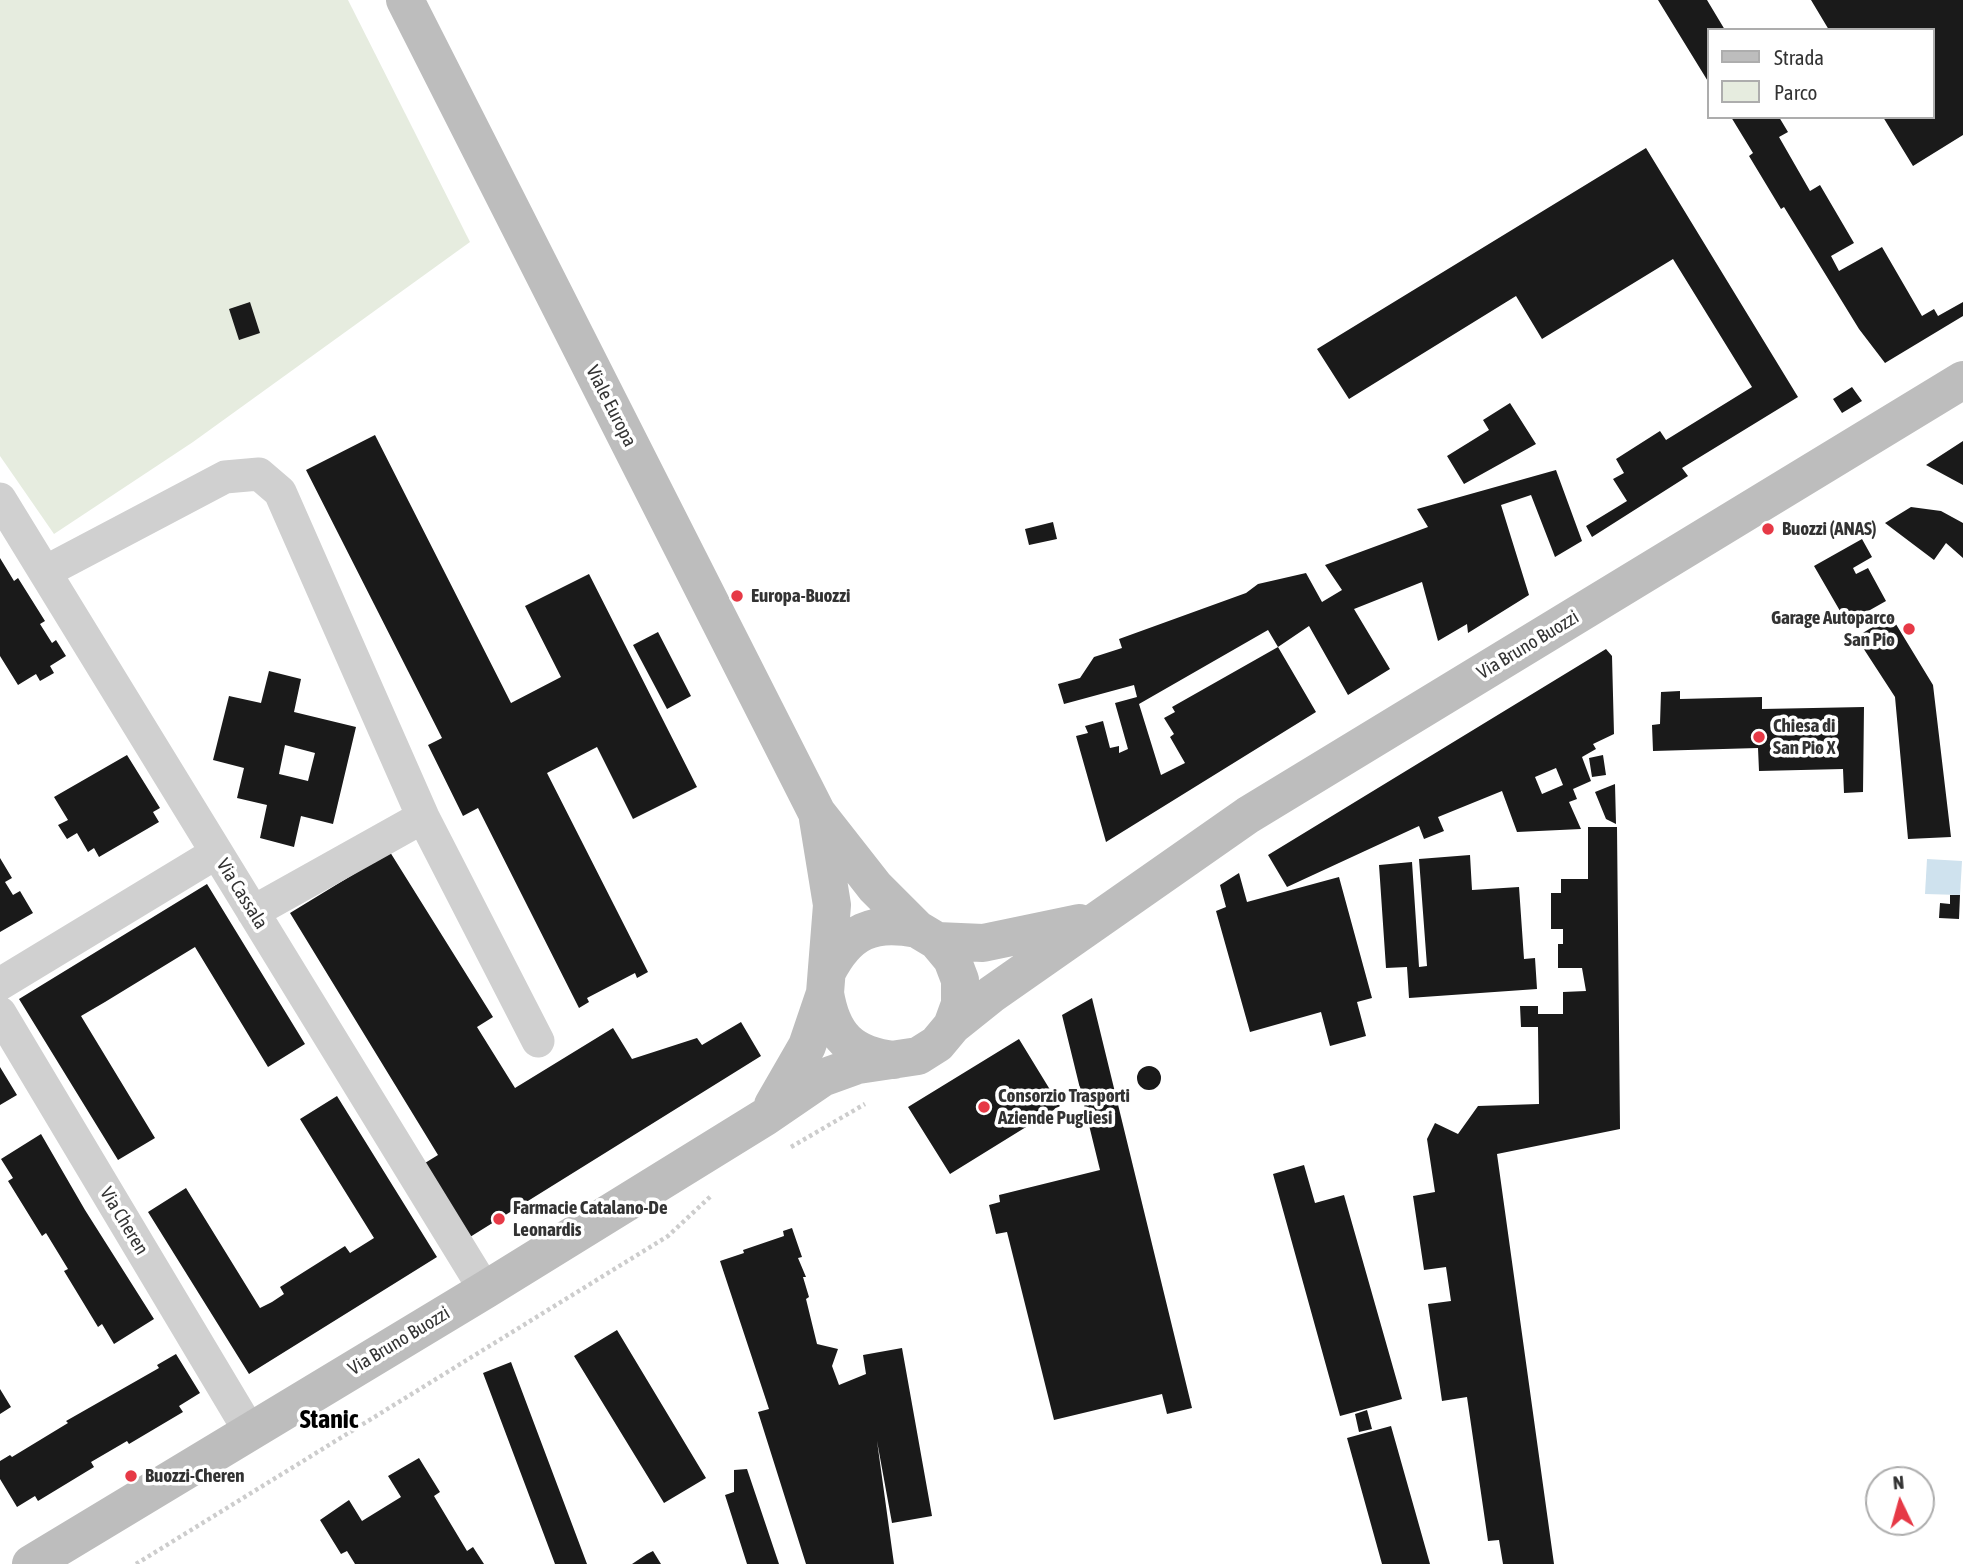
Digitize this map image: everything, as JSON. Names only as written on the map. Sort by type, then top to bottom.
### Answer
[{"type":"main road","name":"Viale Europa","points":[[405,0],[817,813]]},
{"type":"main road","name":"Via Bruno Buozzi","points":[[952,1026],[1098,918],[1248,815],[1963,380]]},
{"type":"main road","points":[[817,813],[875,887],[952,959],[960,981],[960,1004],[952,1026],[937,1044],[918,1056],[895,1060],[873,1058],[854,1049],[838,1033],[828,1015],[826,983],[832,905],[817,813]]},
{"type":"main road","points":[[765,1117],[803,1054],[837,953],[852,938],[872,928],[895,925],[927,935],[983,943],[1051,931],[1098,918]]},
{"type":"main road","name":"Via Bruno Buozzi","points":[[31,1564],[485,1290],[765,1117],[822,1078],[858,1065],[895,1060]]},
{"type":"street","points":[[45,572],[225,477],[259,474],[280,492],[423,817],[538,1041]]},
{"type":"street","name":"Via Cassala","points":[[0,499],[485,1290]]},
{"type":"street","points":[[253,912],[423,817]]},
{"type":"street","points":[[0,984],[216,853]]},
{"type":"street","name":"Via Cheren","points":[[0,1013],[249,1430]]},
{"type":"path","points":[[790,1148],[874,1098],[834,1074]]},
{"type":"path","points":[[136,1564],[668,1236],[717,1190]]},
{"type":"green space","points":[[0,0],[348,0],[470,242],[193,442],[54,534],[0,456]]},
{"type":"water","points":[[1927,859],[1962,861],[1960,895],[1925,894]]},
{"type":"building","points":[[1658,0],[1707,0],[1724,28],[1708,28],[1708,81]]},
{"type":"building","points":[[1811,0],[1963,0],[1963,135],[1913,166],[1884,119],[1935,119],[1935,28],[1828,28]]},
{"type":"building","points":[[1732,119],[1780,119],[1788,132],[1779,137],[1810,191],[1820,185],[1854,243],[1831,256],[1839,271],[1882,247],[1922,316],[1934,309],[1938,316],[1963,302],[1963,316],[1885,363],[1859,329],[1784,207],[1781,209],[1749,156],[1753,153]]},
{"type":"building","points":[[1646,148],[1798,397],[1682,468],[1688,476],[1592,537],[1586,526],[1627,501],[1613,479],[1624,473],[1616,459],[1660,431],[1666,440],[1752,387],[1673,259],[1542,339],[1516,296],[1349,399],[1317,349]]},
{"type":"building","points":[[250,302],[260,333],[239,340],[229,309]]},
{"type":"building","points":[[1852,387],[1862,401],[1842,413],[1833,399]]},
{"type":"building","points":[[1510,403],[1536,444],[1464,484],[1447,456],[1489,430],[1483,420]]},
{"type":"building","points":[[375,435],[511,703],[561,677],[525,606],[589,574],[697,787],[633,819],[597,747],[547,773],[648,972],[637,978],[635,973],[587,998],[589,1002],[579,1008],[478,808],[463,816],[428,745],[442,738],[306,470]]},
{"type":"building","points":[[1963,441],[1963,485],[1926,465]]},
{"type":"building","points":[[1556,470],[1582,541],[1555,557],[1531,495],[1501,505],[1529,595],[1468,633],[1467,624],[1438,641],[1422,582],[1354,609],[1390,669],[1348,695],[1309,626],[1278,647],[1316,712],[1106,842],[1076,736],[1088,733],[1085,726],[1103,721],[1110,748],[1119,746],[1119,753],[1128,749],[1115,703],[1137,697],[1134,685],[1064,704],[1058,684],[1080,678],[1094,657],[1122,648],[1119,639],[1246,593],[1258,584],[1306,573],[1322,602],[1342,590],[1325,565],[1428,527],[1417,509]],"holes":[[[1268,630],[1278,647],[1172,707],[1175,712],[1164,718],[1174,734],[1170,737],[1185,763],[1161,775],[1139,704]]]},
{"type":"building","points":[[1911,507],[1941,511],[1963,523],[1963,558],[1946,543],[1934,560],[1885,523]]},
{"type":"building","points":[[1053,522],[1057,539],[1029,545],[1025,529]]},
{"type":"building","points":[[1862,539],[1872,557],[1853,568],[1856,574],[1868,568],[1886,601],[1847,623],[1814,566]]},
{"type":"building","points":[[0,558],[14,581],[18,578],[45,621],[40,624],[52,643],[56,640],[66,656],[50,666],[54,673],[40,681],[36,674],[18,685],[0,656]]},
{"type":"building","points":[[1891,616],[1933,685],[1951,837],[1908,839],[1895,697],[1856,637]]},
{"type":"building","points":[[658,632],[691,696],[667,709],[633,645]]},
{"type":"building","points":[[1606,649],[1612,656],[1614,734],[1593,744],[1596,749],[1582,757],[1591,781],[1573,789],[1577,799],[1569,802],[1581,829],[1517,832],[1502,791],[1438,817],[1444,831],[1424,839],[1419,826],[1287,887],[1268,855]],"holes":[[[1556,768],[1563,785],[1542,794],[1535,777]]]},
{"type":"building","points":[[269,671],[301,679],[294,712],[356,727],[333,824],[301,816],[294,847],[260,838],[267,805],[237,798],[244,768],[213,760],[229,696],[261,703]],"holes":[[[285,745],[315,753],[308,781],[279,774]]]},
{"type":"building","name":"Chiesa di San Pio X","points":[[1680,691],[1680,699],[1762,697],[1762,709],[1864,707],[1863,792],[1844,793],[1843,769],[1759,771],[1758,748],[1653,751],[1652,725],[1660,724],[1661,692]]},
{"type":"building","points":[[127,755],[160,808],[153,812],[159,822],[99,857],[94,848],[88,852],[77,833],[67,839],[58,825],[68,820],[54,797]]},
{"type":"building","points":[[1603,755],[1606,775],[1592,777],[1589,758]]},
{"type":"building","points":[[1615,784],[1616,824],[1606,819],[1595,792]]},
{"type":"building","points":[[1588,827],[1617,827],[1620,1129],[1497,1154],[1554,1564],[1503,1564],[1499,1540],[1488,1541],[1467,1397],[1442,1401],[1428,1304],[1451,1301],[1446,1267],[1424,1270],[1413,1196],[1435,1192],[1427,1139],[1435,1123],[1458,1134],[1478,1106],[1539,1104],[1538,1027],[1521,1027],[1520,1006],[1538,1006],[1538,1014],[1563,1014],[1563,992],[1586,991],[1582,968],[1558,968],[1558,944],[1563,944],[1563,929],[1551,929],[1551,893],[1561,893],[1561,879],[1588,879]]},
{"type":"building","points":[[390,852],[493,1017],[477,1027],[515,1088],[613,1028],[632,1059],[697,1038],[702,1045],[741,1022],[761,1056],[470,1237],[425,1163],[438,1155],[290,913]]},
{"type":"building","points":[[1470,855],[1472,890],[1519,887],[1524,959],[1535,958],[1537,989],[1409,998],[1407,967],[1386,968],[1379,865],[1412,862],[1419,967],[1427,966],[1419,859]]},
{"type":"building","points":[[0,858],[12,878],[5,882],[13,895],[20,891],[33,913],[0,932]]},
{"type":"building","points":[[1239,873],[1247,902],[1339,877],[1372,998],[1357,1002],[1366,1036],[1330,1046],[1321,1012],[1250,1032],[1216,911],[1226,907],[1220,885]]},
{"type":"building","points":[[207,884],[305,1044],[268,1067],[195,947],[81,1016],[155,1138],[118,1160],[19,999]]},
{"type":"building","points":[[1950,895],[1960,895],[1959,919],[1939,918],[1940,903],[1950,904]]},
{"type":"building","points":[[1092,998],[1192,1408],[1167,1414],[1162,1394],[1054,1420],[1007,1232],[996,1234],[989,1205],[1000,1202],[999,1195],[1100,1170],[1062,1015]]},
{"type":"building","name":"Consorzio Trasporti Aziende Pugliesi","points":[[1019,1039],[1060,1106],[950,1174],[908,1107]]},
{"type":"building","points":[[1149,1066],[1158,1069],[1161,1078],[1158,1087],[1149,1090],[1140,1087],[1137,1078],[1140,1069]]},
{"type":"building","points":[[0,1067],[17,1095],[0,1105]]},
{"type":"building","points":[[337,1096],[437,1257],[249,1374],[148,1212],[186,1188],[260,1308],[272,1302],[284,1294],[280,1287],[345,1246],[350,1253],[374,1238],[300,1119]]},
{"type":"building","points":[[41,1134],[154,1319],[114,1344],[102,1324],[98,1327],[64,1271],[68,1269],[46,1233],[42,1236],[8,1181],[13,1178],[1,1159]]},
{"type":"building","points":[[1304,1165],[1315,1203],[1344,1195],[1402,1399],[1340,1416],[1273,1174]]},
{"type":"building","points":[[792,1228],[802,1257],[798,1258],[806,1277],[803,1277],[809,1297],[806,1299],[817,1344],[838,1349],[832,1366],[839,1385],[866,1374],[863,1355],[902,1348],[932,1516],[892,1523],[877,1441],[894,1564],[806,1564],[758,1412],[769,1409],[720,1261],[784,1236],[783,1231]]},
{"type":"building","points":[[617,1330],[706,1478],[664,1503],[574,1356]]},
{"type":"building","points":[[176,1354],[200,1393],[179,1406],[183,1412],[129,1444],[127,1441],[91,1462],[94,1467],[38,1501],[35,1496],[17,1507],[0,1479],[0,1461],[10,1455],[12,1457],[68,1423],[66,1421],[159,1368],[157,1365]]},
{"type":"building","points":[[511,1362],[587,1564],[555,1564],[483,1373]]},
{"type":"building","points":[[0,1389],[11,1407],[0,1414]]},
{"type":"building","points":[[1367,1410],[1372,1429],[1359,1432],[1355,1414]]},
{"type":"building","points":[[1391,1426],[1430,1564],[1382,1564],[1347,1438]]},
{"type":"building","points":[[419,1458],[440,1492],[434,1496],[467,1551],[473,1547],[484,1564],[355,1564],[347,1551],[341,1554],[320,1520],[349,1500],[362,1521],[401,1497],[388,1476]]},
{"type":"building","points":[[747,1469],[779,1564],[747,1564],[725,1495],[734,1492],[734,1470]]},
{"type":"building","points":[[653,1551],[661,1564],[632,1564],[647,1554]]},
{"type":"place","name":"Buozzi (ANAS)","points":[[1768,529]]},
{"type":"place","name":"Europa-Buozzi","points":[[737,596]]},
{"type":"place","name":"Garage Autoparco San Pio","points":[[1909,629]]},
{"type":"place","name":"Chiesa di San Pio X","points":[[1759,737]]},
{"type":"place","name":"Consorzio Trasporti Aziende Pugliesi","points":[[984,1107]]},
{"type":"place","name":"Farmacie Catalano-De Leonardis","points":[[499,1219]]},
{"type":"place","name":"Buozzi-Cheren","points":[[131,1476]]},
{"type":"district","name":"Stanic","points":[[329,1420]]}]
